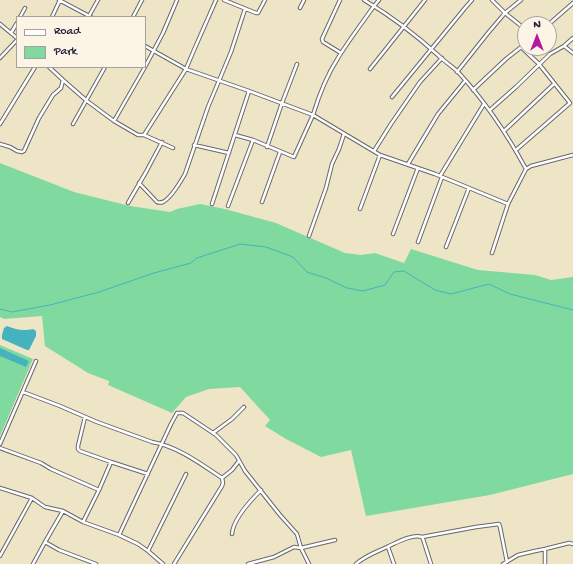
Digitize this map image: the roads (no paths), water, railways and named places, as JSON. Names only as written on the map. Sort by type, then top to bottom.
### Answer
[{"type":"street","points":[[52,16],[60,0],[90,16],[98,0]]},
{"type":"street","points":[[134,16],[142,0]]},
{"type":"street","points":[[146,65],[177,0]]},
{"type":"street","points":[[144,135],[186,68],[216,0]]},
{"type":"street","points":[[224,0],[256,13],[258,13],[265,0]]},
{"type":"street","points":[[300,8],[304,0]]},
{"type":"street","points":[[340,0],[322,39],[323,42],[341,53]]},
{"type":"street","points":[[364,0],[403,27],[457,72],[490,110],[516,150],[526,169]]},
{"type":"street","points":[[235,135],[253,140],[294,157],[330,72],[341,53],[379,0]]},
{"type":"street","points":[[370,69],[425,0]]},
{"type":"street","points":[[392,97],[472,0]]},
{"type":"street","points":[[492,0],[517,22]]},
{"type":"street","points":[[457,72],[488,33],[506,13],[521,0]]},
{"type":"street","points":[[557,17],[573,3]]},
{"type":"street","points":[[21,16],[25,8]]},
{"type":"street","points":[[139,183],[159,203],[163,202],[178,187],[185,174],[208,107],[231,52],[245,9]]},
{"type":"street","points":[[0,24],[16,38]]},
{"type":"street","points":[[11,33],[16,25]]},
{"type":"street","points":[[490,110],[550,54],[564,46],[573,38]]},
{"type":"street","points":[[0,58],[16,40]]},
{"type":"street","points":[[564,46],[573,53]]},
{"type":"street","points":[[146,47],[186,68],[313,115],[380,155],[441,176],[508,204]]},
{"type":"street","points":[[473,90],[506,59],[517,51]]},
{"type":"street","points":[[516,150],[570,103],[539,64],[530,56]]},
{"type":"street","points":[[374,151],[390,124],[420,82],[442,58]]},
{"type":"street","points":[[267,147],[297,64]]},
{"type":"street","points":[[0,124],[34,68]]},
{"type":"street","points":[[50,68],[86,101],[114,121],[138,136],[144,135],[173,148]]},
{"type":"street","points":[[73,124],[105,68]]},
{"type":"street","points":[[114,121],[144,68]]},
{"type":"street","points":[[0,144],[19,152],[24,151],[39,118],[53,95],[61,88],[63,80]]},
{"type":"street","points":[[408,164],[438,114],[465,81]]},
{"type":"street","points":[[504,131],[554,84]]},
{"type":"street","points":[[212,204],[249,91]]},
{"type":"street","points":[[418,242],[441,176],[484,104]]},
{"type":"street","points":[[309,236],[326,188],[332,164],[344,134]]},
{"type":"street","points":[[228,206],[253,140]]},
{"type":"street","points":[[128,203],[162,142]]},
{"type":"street","points":[[194,145],[229,153]]},
{"type":"street","points":[[262,202],[280,152]]},
{"type":"street","points":[[360,209],[380,155]]},
{"type":"street","points":[[492,254],[508,204],[526,169],[531,166],[573,155]]},
{"type":"street","points":[[393,234],[418,168]]},
{"type":"street","points":[[446,247],[469,188]]},
{"type":"street","points":[[0,444],[36,361]]},
{"type":"street","points":[[23,392],[86,418],[152,442],[161,443],[191,458],[222,478],[224,483],[174,564]]},
{"type":"street","points":[[213,433],[232,419],[244,407]]},
{"type":"street","points":[[119,535],[161,443],[177,413],[183,413],[213,433],[236,455],[245,471],[297,534],[301,548],[309,564]]},
{"type":"street","points":[[86,418],[78,446],[80,451],[148,474]]},
{"type":"street","points":[[0,448],[41,463],[98,490]]},
{"type":"street","points":[[222,478],[232,470],[239,461]]},
{"type":"street","points":[[83,522],[111,462]]},
{"type":"street","points":[[148,551],[186,474]]},
{"type":"street","points":[[0,488],[32,498],[45,507],[63,511],[83,522],[119,535],[138,544],[163,564]]},
{"type":"street","points":[[232,534],[232,528],[254,497],[261,490]]},
{"type":"street","points":[[0,556],[32,498]]},
{"type":"street","points":[[33,564],[63,511]]},
{"type":"street","points":[[356,564],[371,553],[418,536],[422,537],[499,524],[507,562]]},
{"type":"street","points":[[422,537],[431,564]]},
{"type":"street","points":[[248,564],[274,557],[294,547],[301,548],[335,540]]},
{"type":"street","points":[[45,542],[59,550],[96,564]]},
{"type":"street","points":[[503,564],[518,555],[569,543],[573,544]]},
{"type":"street","points":[[388,547],[394,564]]},
{"type":"street","points":[[544,564],[545,549]]},
{"type":"water","points":[[7,326],[23,330],[33,329],[36,331],[36,336],[29,350],[2,339],[4,328]]},
{"type":"water","points":[[0,348],[29,361],[26,367],[0,356]]},
{"type":"waterway","points":[[0,309],[12,312],[50,305],[99,292],[154,273],[191,263],[197,258],[240,244],[266,247],[293,257],[307,272],[326,278],[347,288],[363,291],[385,285],[394,272],[404,271],[435,290],[451,294],[489,284],[510,294],[573,310]]}]
